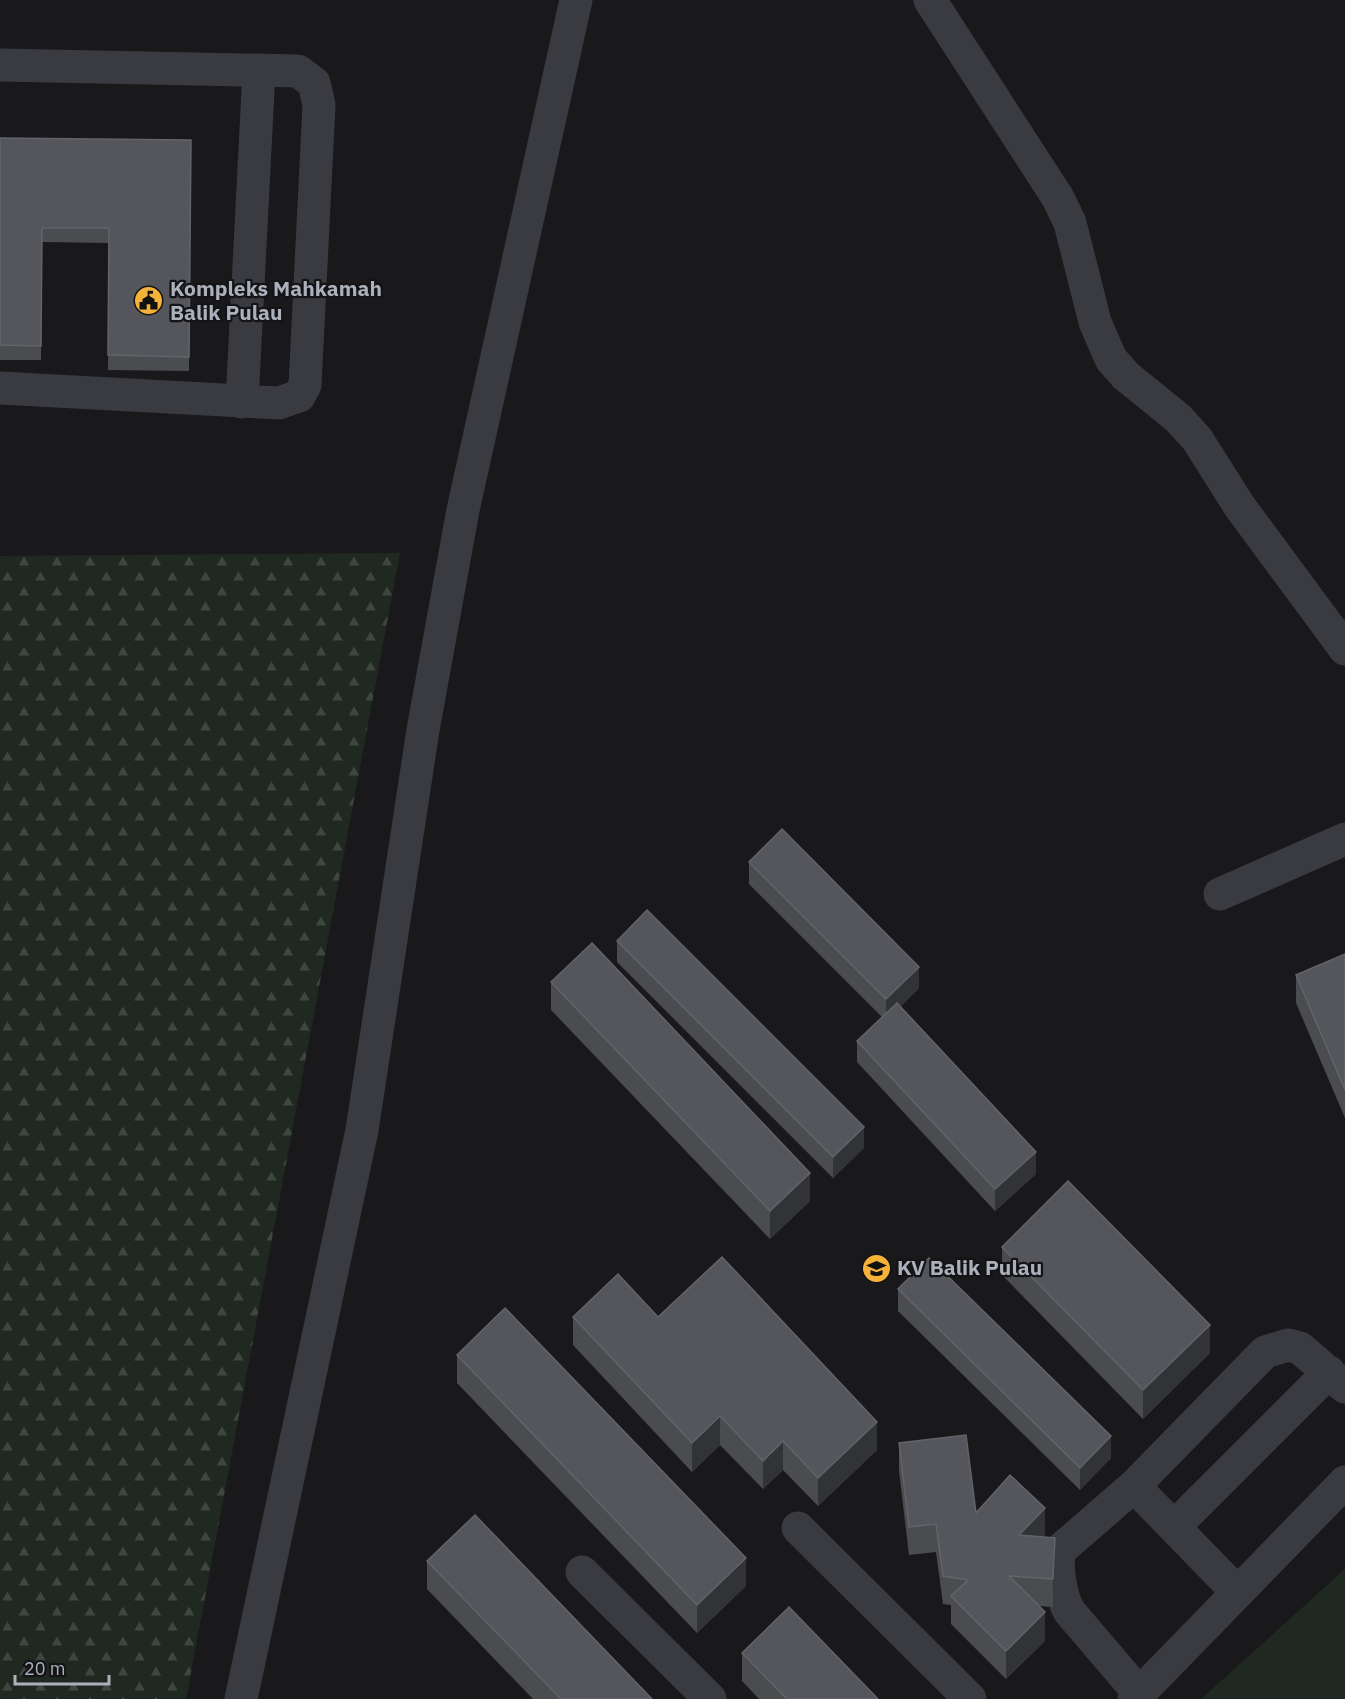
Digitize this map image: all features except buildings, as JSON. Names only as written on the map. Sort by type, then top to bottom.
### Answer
[{"type":"street","points":[[241,1699],[362,1130],[423,730],[463,510],[576,0]]},
{"type":"street","points":[[930,0],[1062,206],[1070,223],[1095,322],[1111,359],[1125,376],[1178,417],[1197,439],[1240,507],[1345,649]]},
{"type":"street","points":[[0,65],[298,71],[308,75],[314,83],[319,105],[305,385],[299,396],[279,403],[0,388]]},
{"type":"street","points":[[242,402],[259,71]]},
{"type":"street","points":[[1220,894],[1345,839]]},
{"type":"street","points":[[1174,1527],[1337,1380],[1300,1348],[1288,1345],[1265,1352],[1134,1486],[1059,1551],[1058,1561],[1064,1601],[1069,1611],[1137,1696],[1345,1482]]},
{"type":"street","points":[[1134,1486],[1237,1592]]},
{"type":"street","points":[[798,1528],[970,1699]]},
{"type":"street","points":[[582,1572],[710,1699]]},
{"type":"green space","points":[[400,553],[186,1699],[0,1699],[0,556]]},
{"type":"green space","points":[[1345,1569],[1345,1699],[1201,1699]]},
{"type":"place","name":"Kompleks Mahkamah Balik Pulau","points":[[149,301]]},
{"type":"place","name":"KV Balik Pulau","points":[[876,1268]]}]
